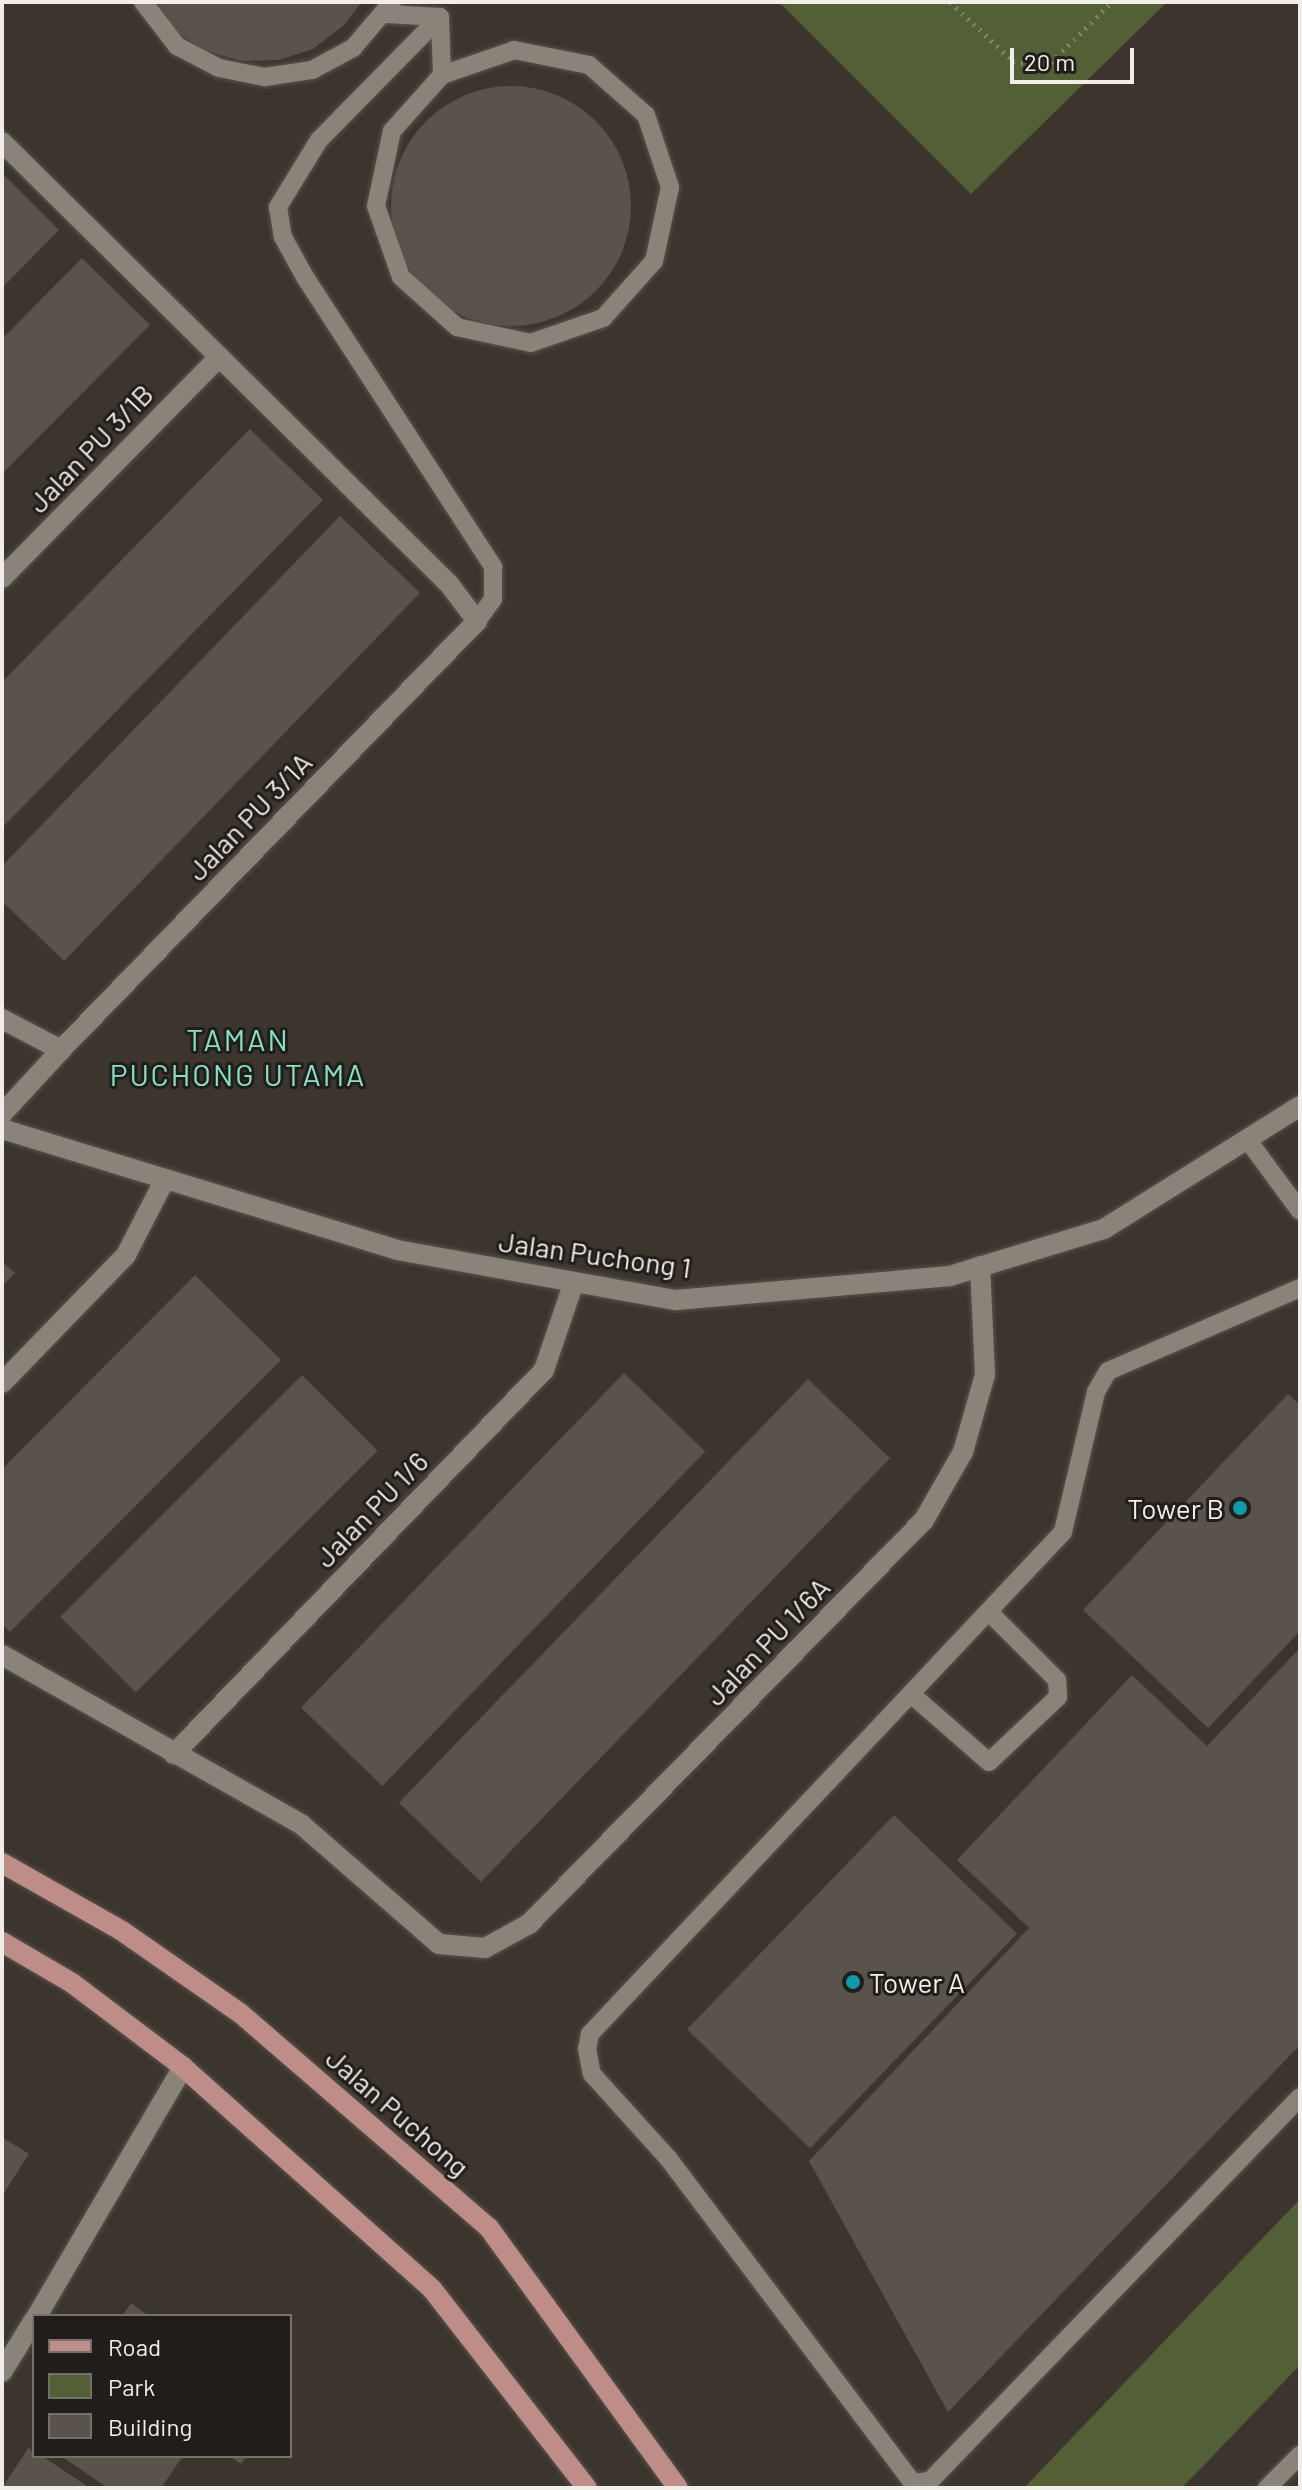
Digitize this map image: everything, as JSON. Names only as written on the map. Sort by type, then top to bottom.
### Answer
[{"type":"main road","name":"Jalan Puchong","points":[[2,1863],[122,1931],[240,2013],[489,2228],[678,2488]]},
{"type":"main road","points":[[2,1942],[72,1983],[183,2067],[432,2289],[587,2488]]},
{"type":"main road","points":[[571,2466],[572,2488]]},
{"type":"street","points":[[2,142],[449,584],[477,621]]},
{"type":"street","name":"Jalan PU 3/1B","points":[[2,578],[219,357]]},
{"type":"street","name":"Jalan PU 3/1A","points":[[2,1114],[477,621]]},
{"type":"street","points":[[2,1019],[61,1050]]},
{"type":"street","name":"Jalan Puchong 1","points":[[2,1129],[397,1250],[676,1300],[950,1276],[1104,1229],[1300,1106]]},
{"type":"street","points":[[2,1383],[126,1255],[165,1179]]},
{"type":"street","name":"Jalan PU 1/6A","points":[[174,1754],[302,1825],[439,1944],[485,1948],[529,1924],[924,1520],[963,1452],[985,1375],[980,1266]]},
{"type":"street","name":"Jalan PU 1/6","points":[[174,1754],[544,1370],[574,1282]]},
{"type":"street","points":[[2,1655],[174,1754]]},
{"type":"street","points":[[37,2314],[183,2067]]},
{"type":"street","points":[[2,2372],[32,2323]]},
{"type":"lane","points":[[143,2],[177,46],[219,68],[265,77],[312,70],[339,56],[389,8],[440,17]]},
{"type":"lane","points":[[440,17],[442,75],[392,131],[376,206],[401,277],[457,327],[531,343],[603,318],[654,261],[670,187],[646,115],[589,65],[514,50],[442,75]]},
{"type":"lane","points":[[440,17],[319,140],[278,207],[283,237],[305,277],[493,567],[493,599],[477,621]]},
{"type":"lane","points":[[1247,1139],[1300,1211]]},
{"type":"lane","points":[[1300,1288],[1108,1371],[1096,1392],[1063,1532],[990,1613],[590,2034],[587,2049],[592,2074],[668,2158],[899,2469],[913,2483],[930,2481],[1300,2097]]},
{"type":"lane","points":[[912,1695],[989,1762],[1058,1697],[1057,1680],[990,1613]]},
{"type":"lane","points":[[1267,2488],[1300,2455]]},
{"type":"path","points":[[950,2],[1013,61],[1045,68],[1112,2]]},
{"type":"green space","points":[[779,2],[1167,2],[971,194]]},
{"type":"green space","points":[[1300,2199],[1300,2365],[1182,2488],[1024,2488]]},
{"type":"building","points":[[151,2],[362,2],[343,26],[313,49],[279,60],[242,61],[206,51],[176,32]]},
{"type":"building","points":[[511,86],[534,88],[557,95],[578,106],[596,121],[611,139],[622,160],[629,183],[629,229],[622,252],[611,273],[596,291],[578,306],[557,317],[534,324],[511,326],[488,324],[465,317],[444,306],[426,291],[411,273],[400,252],[393,229],[391,206],[393,183],[400,160],[411,139],[426,121],[444,106],[465,95],[488,88]]},
{"type":"building","points":[[2,173],[59,230],[2,288]]},
{"type":"building","points":[[82,258],[150,325],[2,474],[2,339]]},
{"type":"building","points":[[250,429],[323,500],[2,828],[2,682]]},
{"type":"building","points":[[340,516],[420,593],[64,961],[2,901],[2,866]]},
{"type":"building","points":[[2,1261],[15,1273],[2,1286]]},
{"type":"building","points":[[195,1275],[281,1360],[10,1632],[2,1624],[2,1469]]},
{"type":"building","points":[[624,1373],[705,1451],[382,1786],[301,1707]]},
{"type":"building","points":[[302,1375],[378,1451],[136,1692],[60,1617]]},
{"type":"building","points":[[808,1379],[890,1458],[481,1882],[399,1803]]},
{"type":"building","name":"Tower B","points":[[1288,1394],[1300,1405],[1300,1631],[1208,1728],[1083,1610]]},
{"type":"building","points":[[1300,1648],[1300,2045],[948,2412],[809,2161],[1029,1928],[957,1860],[1132,1675],[1207,1746]]},
{"type":"building","name":"Tower A","points":[[894,1815],[1017,1934],[810,2148],[687,2029]]},
{"type":"building","points":[[2,2137],[29,2154],[2,2196]]},
{"type":"building","points":[[131,2303],[146,2314],[123,2314]]},
{"type":"building","points":[[29,2447],[32,2458],[45,2458],[90,2488],[2,2488]]},
{"type":"building","points":[[64,2458],[182,2458],[161,2488],[108,2488]]},
{"type":"building","points":[[232,2458],[246,2458],[241,2464]]},
{"type":"place","name":"Tower B","points":[[1240,1508]]},
{"type":"place","name":"Tower A","points":[[853,1982]]},
{"type":"district","name":"TAMAN PUCHONG UTAMA","points":[[238,1056]]}]
